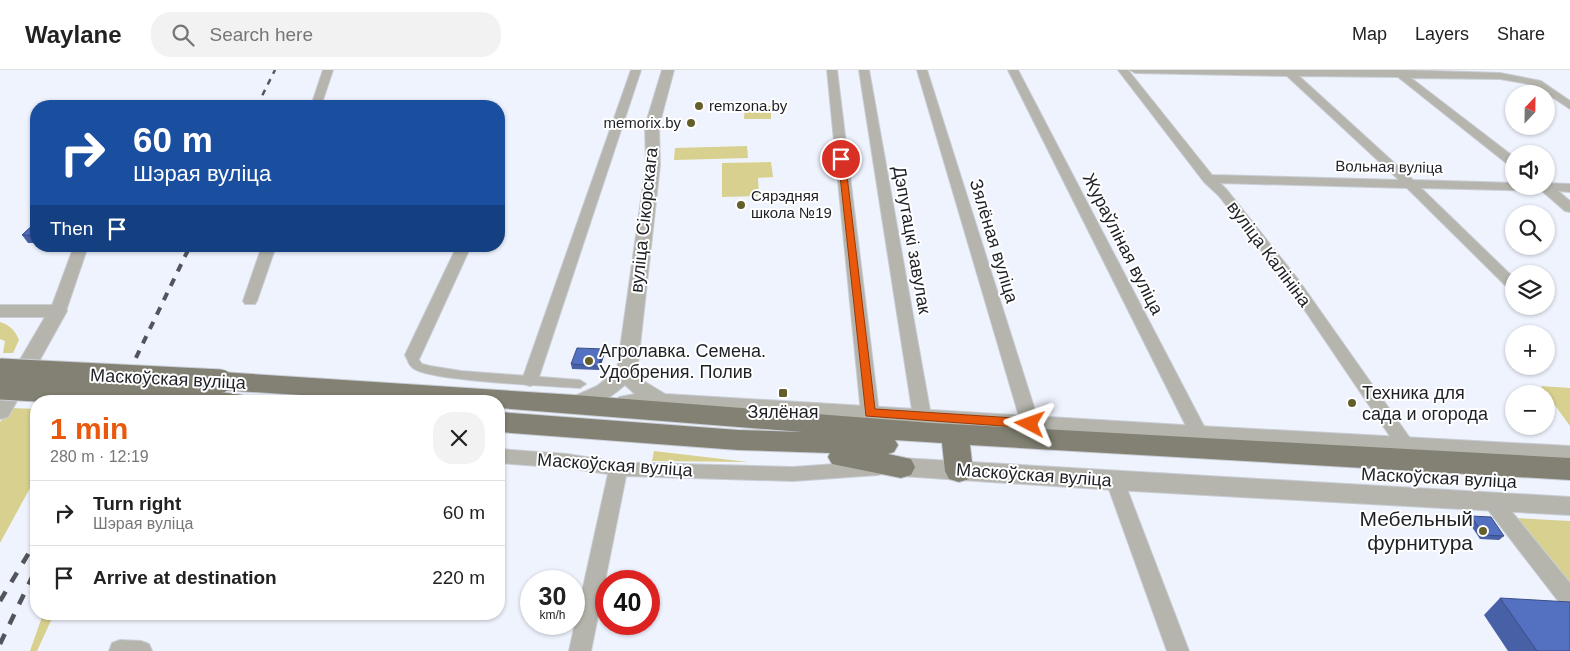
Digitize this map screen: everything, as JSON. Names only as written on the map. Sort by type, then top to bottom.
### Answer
[{"type":"main road","name":"Маскоўская вуліца","points":[[0,370],[222,394]]},
{"type":"main road","name":"Маскоўская вуліца","points":[[0,388],[222,394],[577,394],[942,438],[1076,458],[1570,486]]},
{"type":"main road","name":"Маскоўская вуліца","points":[[505,422],[738,440],[942,438],[1570,470]]},
{"type":"main road","points":[[738,440],[901,467]]},
{"type":"street","points":[[318,100],[328,70]]},
{"type":"street","points":[[530,380],[636,70]]},
{"type":"street","name":"вуліца Сікорскага","points":[[628,372],[653,165],[652,126],[668,70]]},
{"type":"street","points":[[832,70],[870,413]]},
{"type":"street","name":"Дэпутацкі завулак","points":[[864,70],[942,438]]},
{"type":"street","name":"Зялёная вуліца","points":[[922,70],[1030,424]]},
{"type":"street","name":"Жураўліная вуліца","points":[[1013,70],[1200,434]]},
{"type":"street","name":"вуліца Калініна","points":[[1123,70],[1208,180],[1223,193],[1292,281],[1406,446]]},
{"type":"street","points":[[1135,70],[1397,72],[1500,76],[1537,83],[1570,106]]},
{"type":"street","points":[[1289,72],[1410,184],[1505,277]]},
{"type":"street","points":[[1397,72],[1505,156]]},
{"type":"street","name":"Вольная вуліца","points":[[1208,180],[1505,186]]},
{"type":"street","name":"Вольная вуліца","points":[[1555,187],[1570,188]]},
{"type":"street","points":[[1555,195],[1570,208]]},
{"type":"street","points":[[0,412],[58,311],[79,252]]},
{"type":"street","points":[[250,301],[267,252]]},
{"type":"street","points":[[461,252],[413,355],[413,361],[418,367],[461,375],[530,380],[577,394],[608,388],[628,372],[635,385],[661,401]]},
{"type":"street","points":[[0,311],[58,311]]},
{"type":"street","name":"Маскоўская вуліца","points":[[577,394],[661,401],[870,413],[942,438],[1115,481],[1570,506]]},
{"type":"street","name":"Маскоўская вуліца","points":[[505,456],[567,461],[618,469],[794,474],[901,467],[942,438],[1030,424],[1570,454]]},
{"type":"street","points":[[580,651],[618,469]]},
{"type":"street","points":[[1115,481],[1178,651]]},
{"type":"street","points":[[1492,502],[1570,599]]},
{"type":"shaded area","points":[[745,106],[771,106],[771,119],[744,119]]},
{"type":"shaded area","points":[[747,146],[748,158],[674,160],[675,148]]},
{"type":"shaded area","points":[[771,162],[773,177],[758,178],[759,196],[722,197],[722,163]]},
{"type":"shaded area","points":[[0,322],[12,328],[19,340],[13,353],[3,353],[5,341],[0,339]]},
{"type":"shaded area","points":[[1555,387],[1570,388],[1570,426],[1555,405]]},
{"type":"shaded area","points":[[11,408],[30,409],[30,488],[0,543],[0,422]]},
{"type":"shaded area","points":[[654,451],[748,462],[652,461]]},
{"type":"shaded area","points":[[1515,518],[1570,521],[1570,585]]},
{"type":"shaded area","points":[[41,620],[51,620],[37,651],[30,651]]},
{"type":"building","points":[[30,228],[30,235],[22,235]]},
{"type":"building","name":"Агролавка. Семена. Удобрения. Полив","points":[[577,348],[604,349],[598,366],[571,364]]},
{"type":"building","points":[[1471,516],[1491,517],[1504,536],[1484,535]]},
{"type":"building","points":[[1500,598],[1570,602],[1570,651],[1537,651]]},
{"type":"railway","points":[[260,100],[275,70]]},
{"type":"railway","points":[[118,395],[187,252]]},
{"type":"railway","points":[[0,601],[30,551]]},
{"type":"railway","points":[[0,644],[30,582]]},
{"type":"place","name":"remzona.by","points":[[699,106]]},
{"type":"place","name":"memorix.by","points":[[691,123]]},
{"type":"place","name":"Сярэдняя школа №19","points":[[741,205]]},
{"type":"place","name":"Агролавка. Семена. Удобрения. Полив","points":[[589,361]]},
{"type":"place","name":"Зялёная","points":[[783,393]]},
{"type":"place","name":"Техника для сада и огорода","points":[[1352,403]]},
{"type":"place","name":"Мебельный фурнитура","points":[[1483,531]]},
{"type":"route","points":[[841,159],[870,413],[1030,424]]}]
